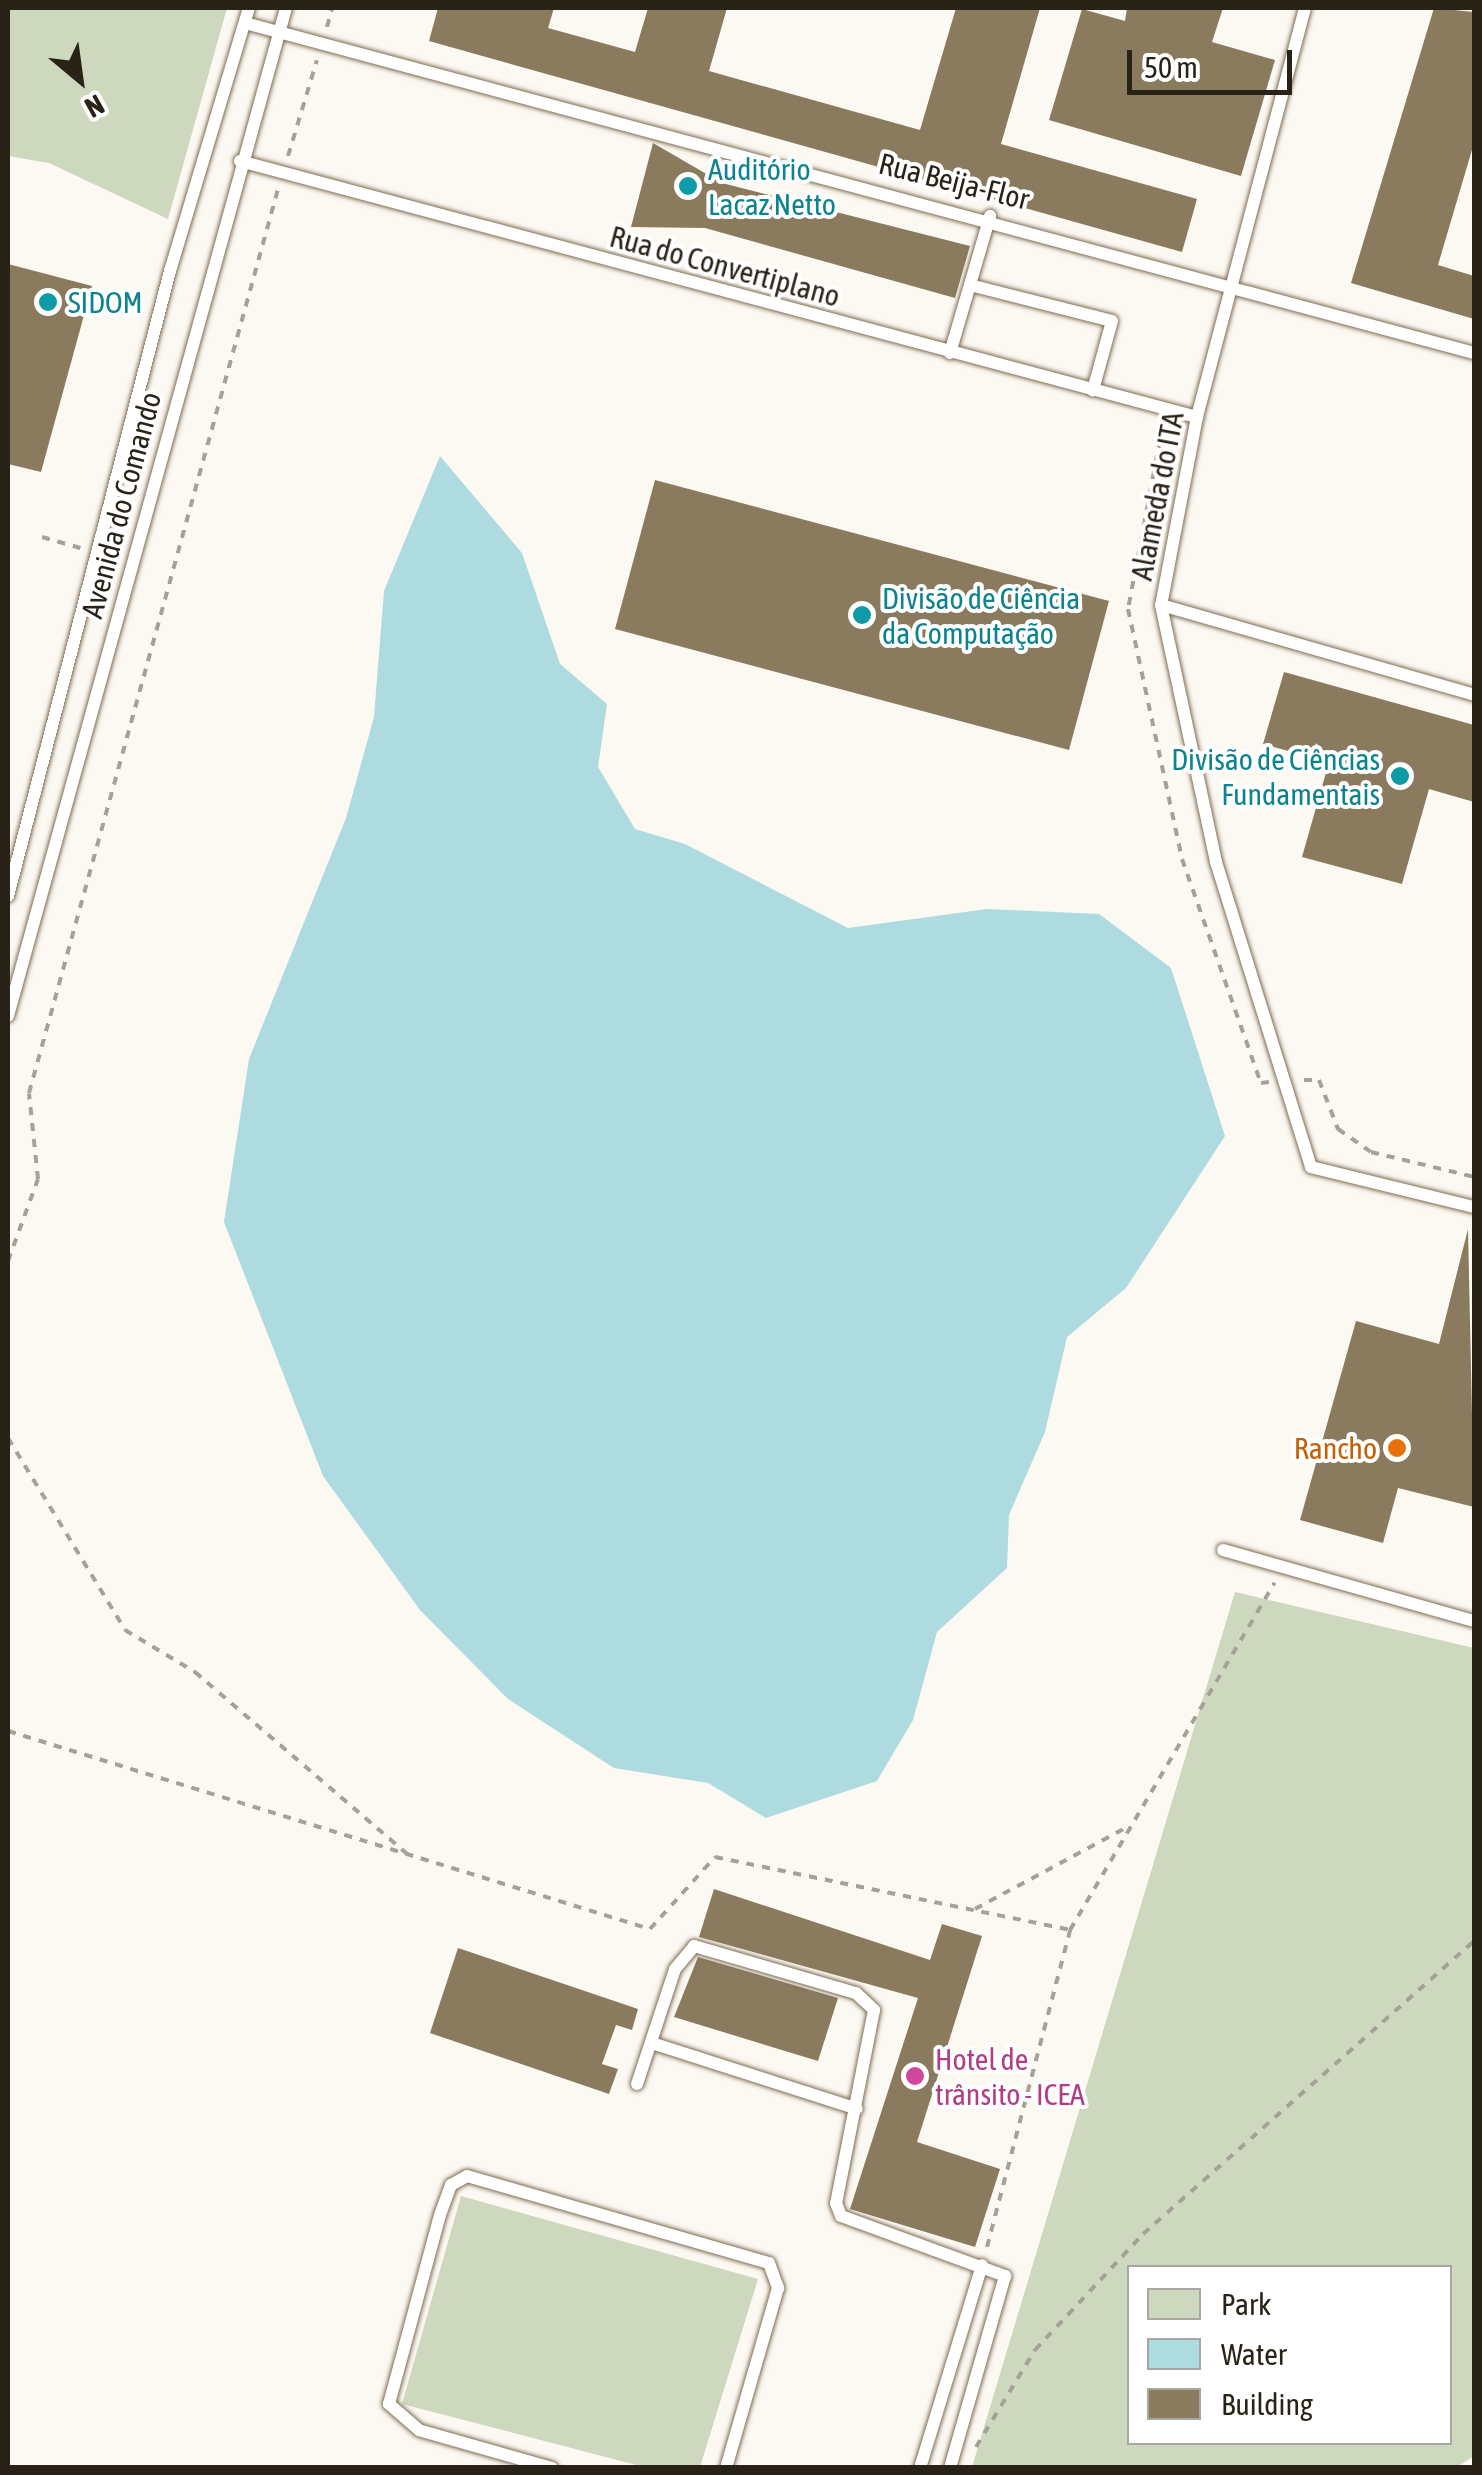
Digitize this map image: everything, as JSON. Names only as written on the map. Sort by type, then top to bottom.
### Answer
[{"type":"lane","name":"Avenida do Comando","points":[[8,896],[249,8]]},
{"type":"lane","name":"Avenida do Comando","points":[[8,1016],[240,161],[286,8]]},
{"type":"lane","name":"Alameda do ITA","points":[[1305,8],[1197,417],[1161,606],[1216,862],[1311,1167],[1474,1208]]},
{"type":"lane","name":"Rua Beija-Flor","points":[[245,22],[990,216],[1474,353]]},
{"type":"lane","name":"Rua do Convertiplano","points":[[240,161],[1197,417]]},
{"type":"lane","points":[[950,353],[990,216]]},
{"type":"lane","points":[[970,285],[1112,321],[1093,390]]},
{"type":"lane","points":[[1161,606],[1474,695]]},
{"type":"lane","points":[[1222,1550],[1474,1621]]},
{"type":"lane","points":[[637,2084],[684,1953],[718,1946],[856,1992],[874,2010],[836,2203],[841,2216],[1002,2271],[1005,2282],[950,2468]]},
{"type":"lane","points":[[652,2043],[857,2109]]},
{"type":"lane","points":[[552,2468],[418,2430],[389,2404],[440,2214],[451,2185],[467,2176],[769,2264],[778,2288],[726,2468]]},
{"type":"lane","points":[[920,2468],[982,2264]]},
{"type":"path","points":[[8,1261],[38,1179],[30,1093],[332,8]]},
{"type":"path","points":[[42,537],[98,553]]},
{"type":"path","points":[[8,1438],[124,1630],[195,1672],[414,1860]]},
{"type":"path","points":[[982,2264],[1070,1930],[1284,1566]]},
{"type":"path","points":[[8,1731],[414,1860],[650,1929],[715,1857],[1070,1930]]},
{"type":"path","points":[[973,1910],[1129,1826]]},
{"type":"path","points":[[967,2455],[1035,2350],[1144,2234],[1474,1941]]},
{"type":"green space","points":[[8,8],[227,8],[168,219],[49,163],[8,156]]},
{"type":"green space","points":[[1235,1592],[1474,1648],[1474,2456],[1455,2468],[972,2467]]},
{"type":"green space","points":[[461,2196],[758,2279],[700,2467],[644,2467],[402,2404]]},
{"type":"water","points":[[440,456],[522,553],[560,664],[607,704],[598,767],[635,829],[685,844],[848,928],[987,909],[1099,914],[1171,968],[1225,1136],[1126,1288],[1067,1337],[1045,1432],[1009,1515],[1007,1568],[937,1632],[913,1720],[877,1781],[766,1818],[708,1783],[614,1768],[508,1699],[420,1610],[323,1476],[224,1222],[249,1059],[346,818],[374,717],[384,591]]},
{"type":"building","points":[[438,8],[554,8],[548,28],[635,52],[648,8],[727,8],[709,71],[920,130],[956,8],[1040,8],[1001,144],[1197,199],[1182,252],[429,41]]},
{"type":"building","points":[[1127,8],[1223,8],[1212,42],[1275,60],[1241,176],[1049,120],[1082,9],[1125,21]]},
{"type":"building","points":[[1434,8],[1474,12],[1474,143],[1438,265],[1474,276],[1474,319],[1351,283]]},
{"type":"building","points":[[653,143],[722,183],[970,246],[955,298],[705,228],[631,227]]},
{"type":"building","points":[[8,264],[92,286],[41,472],[8,464]]},
{"type":"building","name":"Divisão de Ciência da Computação","points":[[655,480],[1109,601],[1069,750],[615,629]]},
{"type":"building","name":"Divisão de Ciências Fundamentais","points":[[1284,672],[1474,725],[1474,802],[1429,789],[1402,884],[1302,857],[1329,762],[1263,744]]},
{"type":"building","name":"Rancho","points":[[1468,1229],[1474,1507],[1398,1488],[1383,1543],[1300,1520],[1356,1321],[1439,1344]]},
{"type":"building","points":[[714,1889],[930,1960],[942,1924],[982,1936],[917,2142],[1000,2169],[975,2247],[850,2209],[918,1998],[699,1937]]},
{"type":"building","points":[[458,1948],[638,2009],[632,2030],[616,2025],[602,2064],[618,2069],[609,2094],[430,2033]]},
{"type":"building","points":[[698,1957],[838,1998],[818,2061],[674,2017]]},
{"type":"place","name":"Auditório Lacaz Netto","points":[[688,186]]},
{"type":"place","name":"SIDOM","points":[[48,302]]},
{"type":"place","name":"Divisão de Ciência da Computação","points":[[862,615]]},
{"type":"place","name":"Divisão de Ciências Fundamentais","points":[[1400,776]]},
{"type":"place","name":"Rancho","points":[[1397,1448]]},
{"type":"place","name":"Hotel de trânsito - ICEA","points":[[915,2076]]}]
